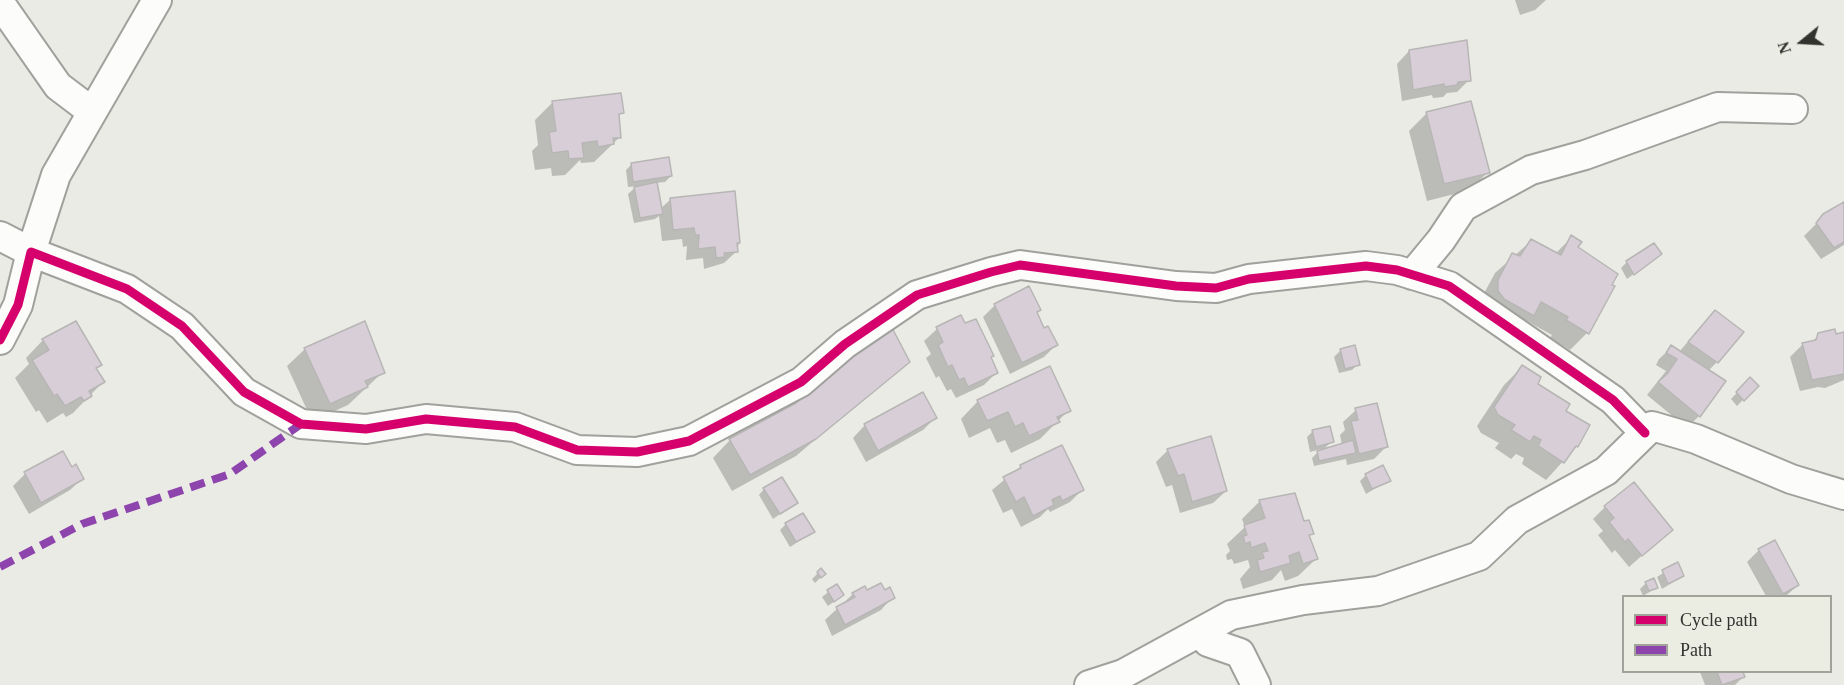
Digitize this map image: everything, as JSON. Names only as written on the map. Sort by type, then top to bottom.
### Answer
[{"type":"street","points":[[0,340],[18,305],[31,252],[56,175],[157,0]]},
{"type":"street","points":[[0,3],[58,87],[91,111]]},
{"type":"street","points":[[1412,275],[1441,240],[1463,207],[1531,170],[1585,155],[1718,107],[1793,109]]},
{"type":"street","points":[[0,236],[31,252],[127,289],[182,326],[244,392],[301,424],[366,429],[426,419],[515,427],[577,450],[637,452],[689,441],[801,381],[845,344],[917,295],[1020,265],[1176,286],[1216,288],[1249,279],[1366,266],[1412,275],[1449,286],[1613,400],[1645,433]]},
{"type":"street","points":[[1089,685],[1123,674],[1231,615],[1303,600],[1378,591],[1479,555],[1517,520],[1606,471],[1652,426],[1696,439],[1791,479],[1844,495]]},
{"type":"street","points":[[1202,632],[1208,642],[1240,653],[1256,685]]},
{"type":"building","points":[[1467,40],[1471,81],[1458,82],[1457,85],[1444,87],[1444,84],[1413,90],[1409,50]]},
{"type":"building","points":[[621,93],[624,113],[619,114],[621,138],[613,138],[614,144],[598,147],[597,141],[582,143],[584,158],[569,159],[568,151],[552,153],[549,132],[556,131],[552,101]]},
{"type":"building","points":[[1471,101],[1490,173],[1444,184],[1426,112]]},
{"type":"building","points":[[669,157],[672,176],[633,182],[631,163]]},
{"type":"building","points":[[657,182],[663,214],[640,218],[634,187]]},
{"type":"building","points":[[735,191],[740,243],[737,243],[738,252],[724,253],[725,257],[716,258],[715,247],[698,249],[699,235],[695,235],[694,228],[673,230],[670,198]]},
{"type":"building","points":[[1844,202],[1844,242],[1834,248],[1816,223],[1823,214]]},
{"type":"building","points":[[1571,235],[1582,242],[1578,247],[1618,274],[1612,285],[1615,286],[1589,334],[1566,320],[1568,317],[1541,302],[1534,316],[1504,299],[1498,291],[1498,280],[1512,253],[1520,256],[1531,239],[1561,255]]},
{"type":"building","points":[[1654,243],[1662,254],[1634,275],[1626,261]]},
{"type":"building","points":[[1029,286],[1041,310],[1037,312],[1044,328],[1048,326],[1058,345],[1022,363],[994,304]]},
{"type":"building","points":[[1715,310],[1744,332],[1718,363],[1688,342]]},
{"type":"building","points":[[961,315],[965,323],[976,319],[994,356],[991,357],[998,373],[968,387],[964,378],[959,380],[952,365],[948,367],[938,345],[943,342],[936,327]]},
{"type":"building","points":[[76,321],[102,365],[96,368],[105,382],[89,391],[92,396],[84,401],[81,397],[65,406],[57,394],[54,396],[32,360],[49,350],[42,339]]},
{"type":"building","points":[[365,321],[385,373],[365,381],[368,387],[330,404],[304,348]]},
{"type":"building","points":[[890,324],[910,362],[816,439],[750,475],[729,439],[796,403]]},
{"type":"building","points":[[1835,329],[1836,334],[1844,332],[1844,374],[1812,380],[1802,343],[1816,340],[1818,333]]},
{"type":"building","points":[[1355,345],[1360,365],[1345,369],[1340,349]]},
{"type":"building","points":[[1671,345],[1726,381],[1700,417],[1658,382],[1667,374],[1677,359],[1666,353]]},
{"type":"building","points":[[1522,365],[1541,377],[1538,384],[1570,404],[1566,411],[1590,425],[1578,447],[1576,446],[1564,463],[1538,446],[1541,440],[1534,436],[1530,442],[1511,430],[1515,425],[1498,415],[1494,407]]},
{"type":"building","points":[[1050,366],[1071,411],[1057,417],[1060,422],[1029,436],[1023,423],[1015,427],[1008,412],[987,421],[977,400]]},
{"type":"building","points":[[1750,377],[1759,386],[1744,401],[1736,392]]},
{"type":"building","points":[[923,392],[937,418],[878,451],[864,424]]},
{"type":"building","points":[[1377,403],[1388,447],[1359,454],[1351,421],[1358,420],[1355,408]]},
{"type":"building","points":[[1330,426],[1334,442],[1316,447],[1312,430]]},
{"type":"building","points":[[1211,436],[1227,491],[1192,502],[1184,474],[1178,476],[1167,449]]},
{"type":"building","points":[[1353,440],[1356,453],[1319,461],[1317,451]]},
{"type":"building","points":[[1062,445],[1084,490],[1062,501],[1060,496],[1052,500],[1054,505],[1033,516],[1024,497],[1016,502],[1003,477],[1021,468],[1020,465]]},
{"type":"building","points":[[63,451],[72,467],[76,464],[84,479],[41,503],[24,472]]},
{"type":"building","points":[[1383,465],[1391,481],[1372,489],[1365,474]]},
{"type":"building","points":[[782,477],[798,503],[780,514],[763,488]]},
{"type":"building","points":[[1634,482],[1673,530],[1642,556],[1628,539],[1625,542],[1609,522],[1614,518],[1604,506]]},
{"type":"building","points":[[1295,493],[1304,521],[1309,520],[1314,534],[1309,535],[1318,559],[1303,564],[1299,552],[1289,556],[1291,563],[1260,572],[1257,560],[1264,558],[1262,552],[1268,551],[1265,543],[1251,548],[1250,542],[1245,544],[1243,536],[1247,535],[1244,525],[1265,518],[1259,500]]},
{"type":"building","points":[[803,513],[815,532],[796,542],[785,523]]},
{"type":"building","points":[[1775,540],[1799,585],[1783,594],[1758,549]]},
{"type":"building","points":[[1678,562],[1684,576],[1668,584],[1662,570]]},
{"type":"building","points":[[821,568],[826,574],[821,578],[817,572]]},
{"type":"building","points":[[1654,578],[1658,588],[1649,591],[1645,582]]},
{"type":"building","points":[[881,583],[885,590],[890,587],[895,598],[845,625],[836,607],[855,597],[852,593],[865,586],[867,590]]},
{"type":"building","points":[[837,584],[844,595],[834,602],[827,590]]},
{"type":"building","points":[[1717,673],[1743,673],[1745,677],[1722,685]]},
{"type":"marked path","points":[[0,567],[82,524],[230,474],[301,424]]},
{"type":"cycle path","points":[[0,340],[18,305],[31,252],[127,289],[182,326],[244,392],[301,424],[366,429],[426,419],[515,427],[577,450],[637,452],[689,441],[801,382],[845,344],[917,295],[991,272],[1020,265],[1176,286],[1216,288],[1249,279],[1366,266],[1397,270],[1449,286],[1613,400],[1645,433]]}]
